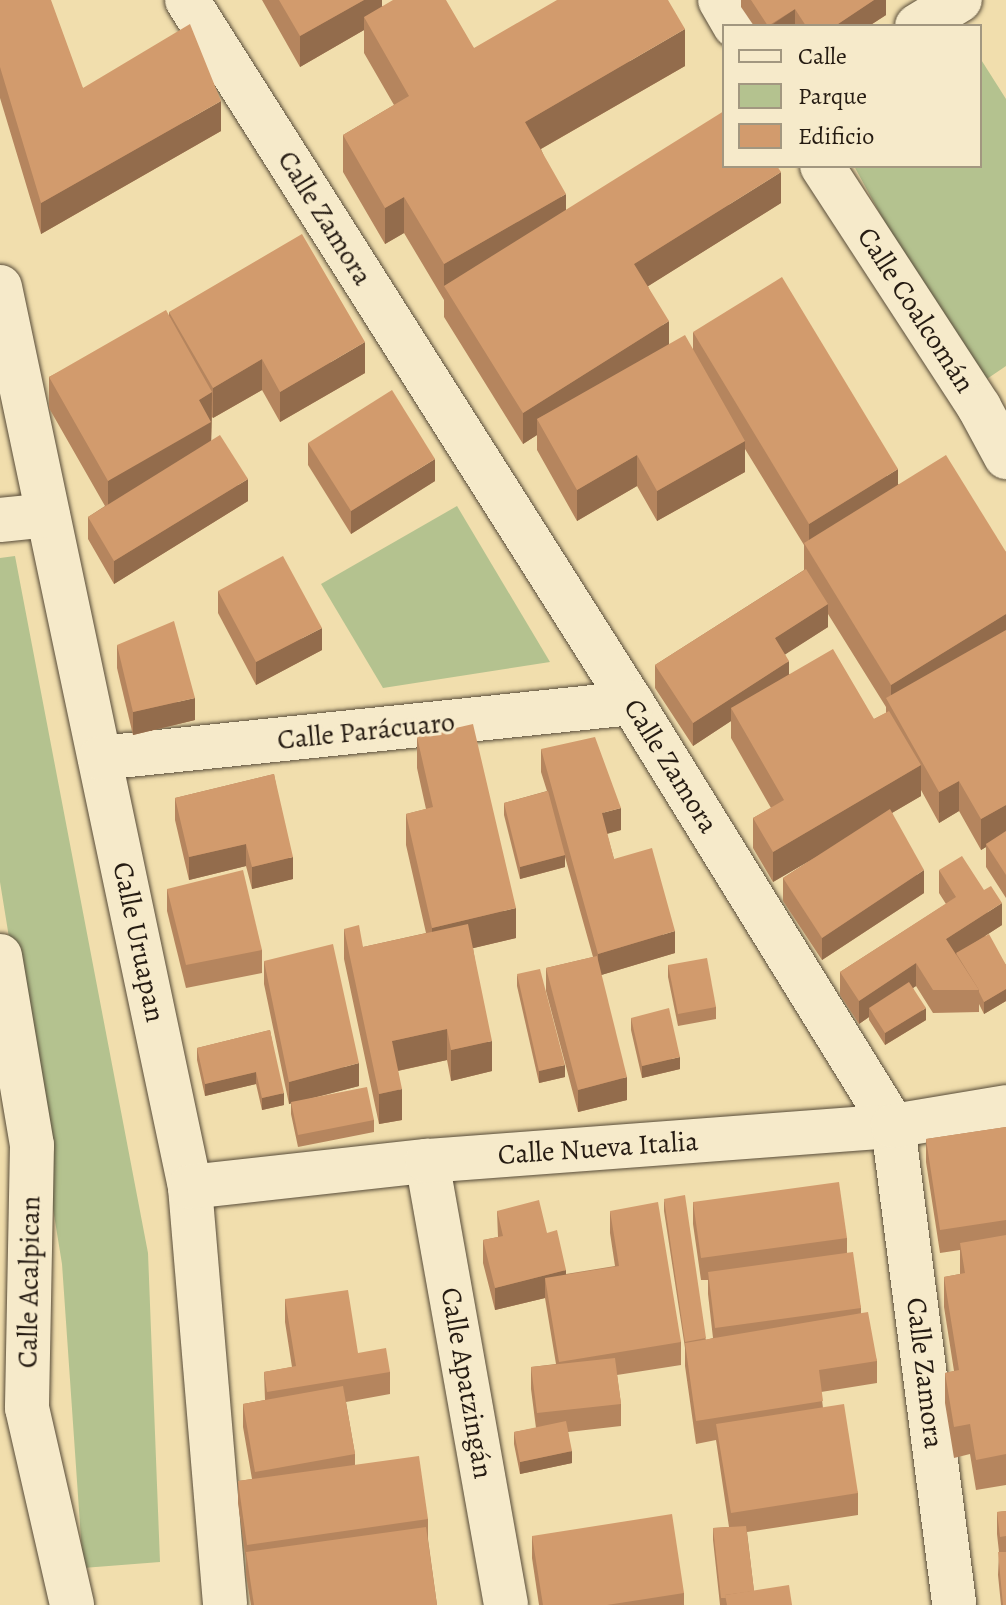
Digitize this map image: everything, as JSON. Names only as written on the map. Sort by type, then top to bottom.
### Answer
[{"type":"street","name":"Calle Zamora","points":[[187,0],[632,703],[893,1126],[954,1605]]},
{"type":"street","points":[[720,0],[734,24]]},
{"type":"street","points":[[920,24],[960,0]]},
{"type":"street","name":"Calle Coalcomán","points":[[823,168],[992,399],[1006,457]]},
{"type":"street","name":"Calle Uruapan","points":[[0,287],[190,1187],[225,1605]]},
{"type":"street","points":[[0,520],[48,515]]},
{"type":"street","name":"Calle Parácuaro","points":[[100,758],[632,703]]},
{"type":"street","name":"Calle Acalpican","points":[[0,958],[32,1145],[14,1374],[27,1408],[72,1605]]},
{"type":"street","name":"Calle Nueva Italia","points":[[190,1187],[427,1161],[893,1126],[1006,1107]]},
{"type":"street","name":"Calle Apatzingán","points":[[427,1161],[506,1605]]},
{"type":"green space","points":[[982,61],[1006,99],[1006,366],[975,387],[855,168],[982,168]]},
{"type":"green space","points":[[457,506],[550,662],[383,688],[321,584]]},
{"type":"green space","points":[[15,556],[148,1253],[160,1562],[83,1568],[62,1264],[0,882],[0,558]]},
{"type":"building","points":[[0,0],[51,0],[83,88],[190,24],[221,101],[41,203],[0,67]]},
{"type":"building","points":[[279,0],[364,0],[300,36]]},
{"type":"building","points":[[393,0],[446,0],[474,48],[557,0],[668,0],[685,29],[525,122],[566,194],[444,264],[404,197],[385,208],[343,135],[409,96],[364,17]]},
{"type":"building","points":[[751,0],[874,0],[838,24],[805,24],[795,9],[767,24]]},
{"type":"building","points":[[722,112],[722,168],[778,168],[781,172],[634,264],[669,321],[523,413],[444,286]]},
{"type":"building","points":[[302,234],[365,342],[280,392],[262,359],[213,388],[169,312]]},
{"type":"building","points":[[782,277],[898,469],[809,524],[693,332]]},
{"type":"building","points":[[166,310],[212,392],[199,400],[211,422],[108,481],[49,377]]},
{"type":"building","points":[[685,335],[745,441],[657,491],[637,455],[577,490],[537,419]]},
{"type":"building","points":[[392,390],[435,459],[351,511],[308,443]]},
{"type":"building","points":[[220,435],[248,479],[114,561],[88,517]]},
{"type":"building","points":[[946,455],[1006,552],[1006,614],[891,685],[804,543]]},
{"type":"building","points":[[283,556],[322,628],[256,662],[218,591]]},
{"type":"building","points":[[806,569],[828,604],[775,638],[789,661],[693,723],[655,665]]},
{"type":"building","points":[[174,621],[195,698],[133,712],[117,645]]},
{"type":"building","points":[[1006,630],[1006,805],[981,819],[959,781],[939,792],[886,698]]},
{"type":"building","points":[[833,649],[874,719],[889,711],[921,765],[773,852],[753,818],[784,800],[731,708]]},
{"type":"building","points":[[473,724],[516,908],[432,928],[406,814],[433,807],[417,737]]},
{"type":"building","points":[[595,737],[621,808],[602,813],[614,859],[652,848],[675,931],[598,954],[541,749]]},
{"type":"building","points":[[274,774],[293,857],[252,867],[246,844],[189,857],[175,798]]},
{"type":"building","points":[[548,791],[565,855],[520,867],[504,803]]},
{"type":"building","points":[[890,809],[924,870],[822,938],[783,878]]},
{"type":"building","points":[[1006,831],[1006,875],[986,844]]},
{"type":"building","points":[[962,856],[984,890],[991,886],[1002,903],[946,939],[979,990],[933,990],[916,963],[859,1001],[840,972],[956,897],[939,870]]},
{"type":"building","points":[[243,870],[262,950],[186,965],[167,889]]},
{"type":"building","points":[[468,924],[492,1041],[451,1050],[447,1029],[392,1041],[402,1089],[379,1094],[344,929],[359,925],[363,947]]},
{"type":"building","points":[[989,934],[1006,965],[1006,989],[984,1002],[956,953]]},
{"type":"building","points":[[333,944],[359,1063],[289,1082],[264,961]]},
{"type":"building","points":[[597,956],[627,1077],[578,1090],[546,968]]},
{"type":"building","points":[[707,958],[716,1007],[678,1014],[668,965]]},
{"type":"building","points":[[540,969],[565,1065],[539,1071],[517,974]]},
{"type":"building","points":[[909,982],[926,1008],[885,1033],[869,1008]]},
{"type":"building","points":[[669,1008],[680,1057],[642,1066],[631,1018]]},
{"type":"building","points":[[270,1030],[284,1093],[262,1098],[256,1072],[205,1084],[197,1048]]},
{"type":"building","points":[[367,1087],[374,1120],[298,1135],[291,1102]]},
{"type":"building","points":[[1006,1127],[1006,1220],[940,1230],[926,1139]]},
{"type":"building","points":[[839,1182],[847,1238],[701,1258],[693,1202]]},
{"type":"building","points":[[685,1195],[706,1338],[685,1342],[664,1199]]},
{"type":"building","points":[[539,1200],[547,1233],[557,1230],[566,1270],[495,1288],[483,1240],[503,1236],[497,1211]]},
{"type":"building","points":[[658,1202],[681,1342],[559,1362],[545,1278],[619,1266],[610,1211]]},
{"type":"building","points":[[1006,1235],[1006,1454],[976,1460],[970,1424],[954,1427],[945,1373],[959,1370],[944,1277],[965,1273],[960,1243]]},
{"type":"building","points":[[853,1252],[861,1308],[715,1328],[708,1272]]},
{"type":"building","points":[[348,1290],[358,1353],[386,1348],[390,1372],[267,1392],[264,1372],[296,1366],[285,1299]]},
{"type":"building","points":[[868,1312],[877,1361],[819,1370],[823,1401],[696,1421],[685,1343]]},
{"type":"building","points":[[615,1358],[621,1404],[537,1413],[531,1367]]},
{"type":"building","points":[[343,1386],[355,1454],[255,1472],[243,1404]]},
{"type":"building","points":[[844,1404],[858,1493],[731,1513],[716,1424]]},
{"type":"building","points":[[566,1421],[572,1451],[520,1462],[514,1432]]},
{"type":"building","points":[[419,1456],[428,1519],[247,1545],[238,1481]]},
{"type":"building","points":[[1006,1511],[1006,1536],[1000,1537],[997,1512]]},
{"type":"building","points":[[672,1514],[684,1593],[607,1605],[543,1605],[532,1536]]},
{"type":"building","points":[[746,1526],[754,1591],[721,1598],[713,1528]]},
{"type":"building","points":[[426,1527],[437,1605],[254,1605],[246,1552]]},
{"type":"building","points":[[998,1552],[1006,1552],[1006,1605],[1003,1605]]},
{"type":"building","points":[[789,1585],[792,1605],[727,1605],[725,1595]]}]
